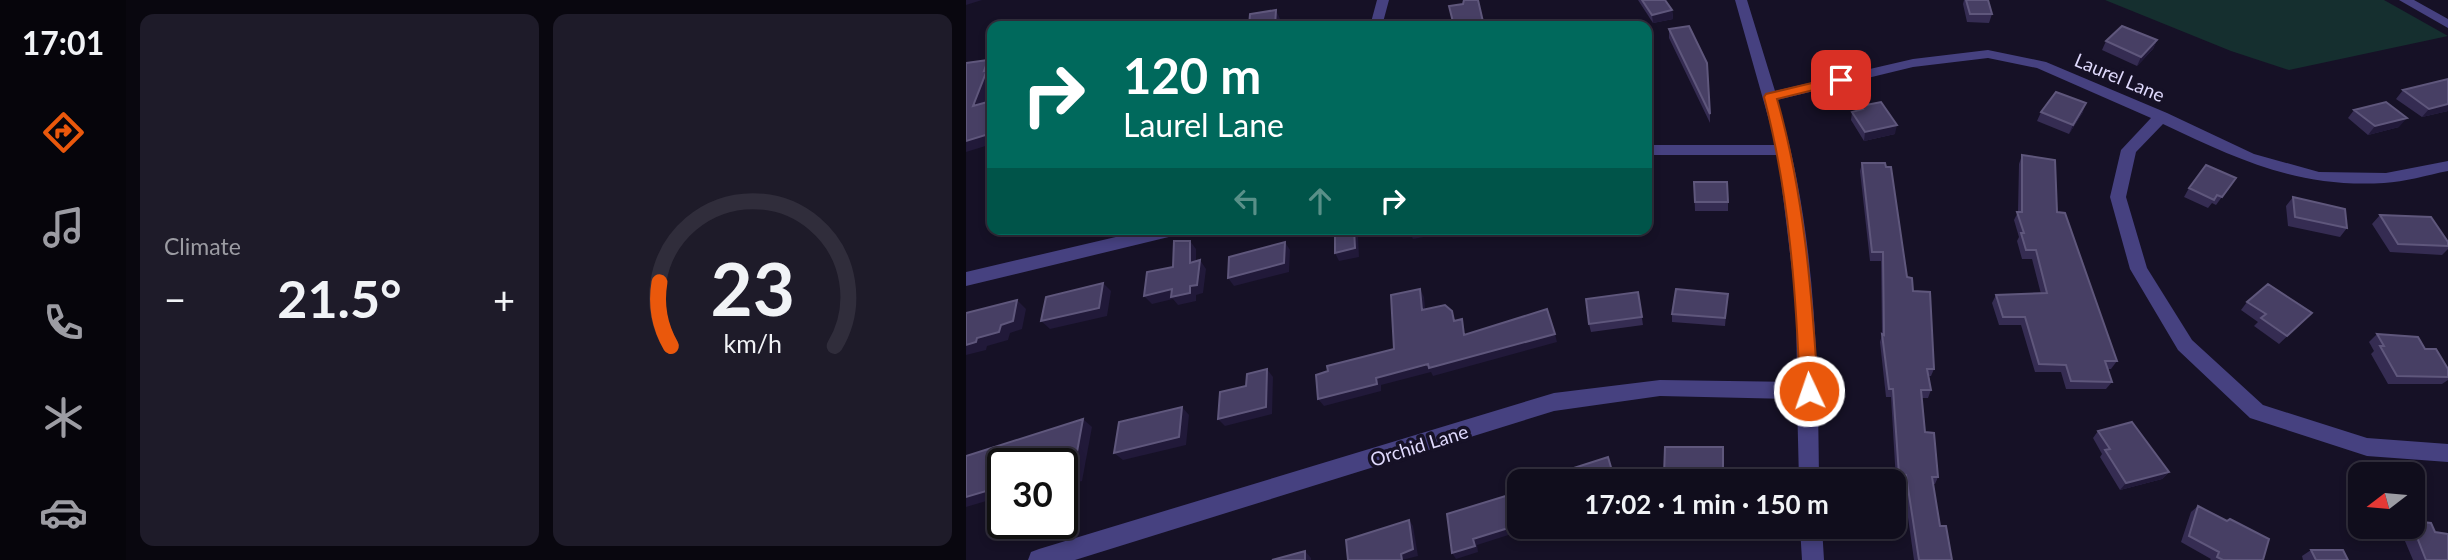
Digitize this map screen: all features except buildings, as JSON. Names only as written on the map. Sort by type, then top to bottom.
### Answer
[{"type":"street","points":[[1377,21],[1383,0]]},
{"type":"street","points":[[1741,0],[1785,150],[1805,303],[1809,469]]},
{"type":"street","points":[[2405,0],[2448,24]]},
{"type":"street","name":"Laurel Lane","points":[[1770,97],[1913,62],[1988,54],[2041,65],[2162,116],[2249,158],[2319,177],[2386,178],[2448,166]]},
{"type":"street","points":[[2162,116],[2129,150],[2118,197],[2139,269],[2185,345],[2257,412],[2367,447],[2448,453]]},
{"type":"street","points":[[1652,150],[1785,150]]},
{"type":"street","points":[[966,279],[1152,235]]},
{"type":"street","name":"Orchid Lane","points":[[1039,560],[1555,402],[1660,388],[1809,391]]},
{"type":"street","points":[[1812,539],[1813,560]]},
{"type":"green space","points":[[2105,0],[2384,0],[2448,36],[2289,70],[2231,51]]},
{"type":"route","points":[[1809,391],[1805,303],[1785,150],[1770,97],[1841,80]]}]
